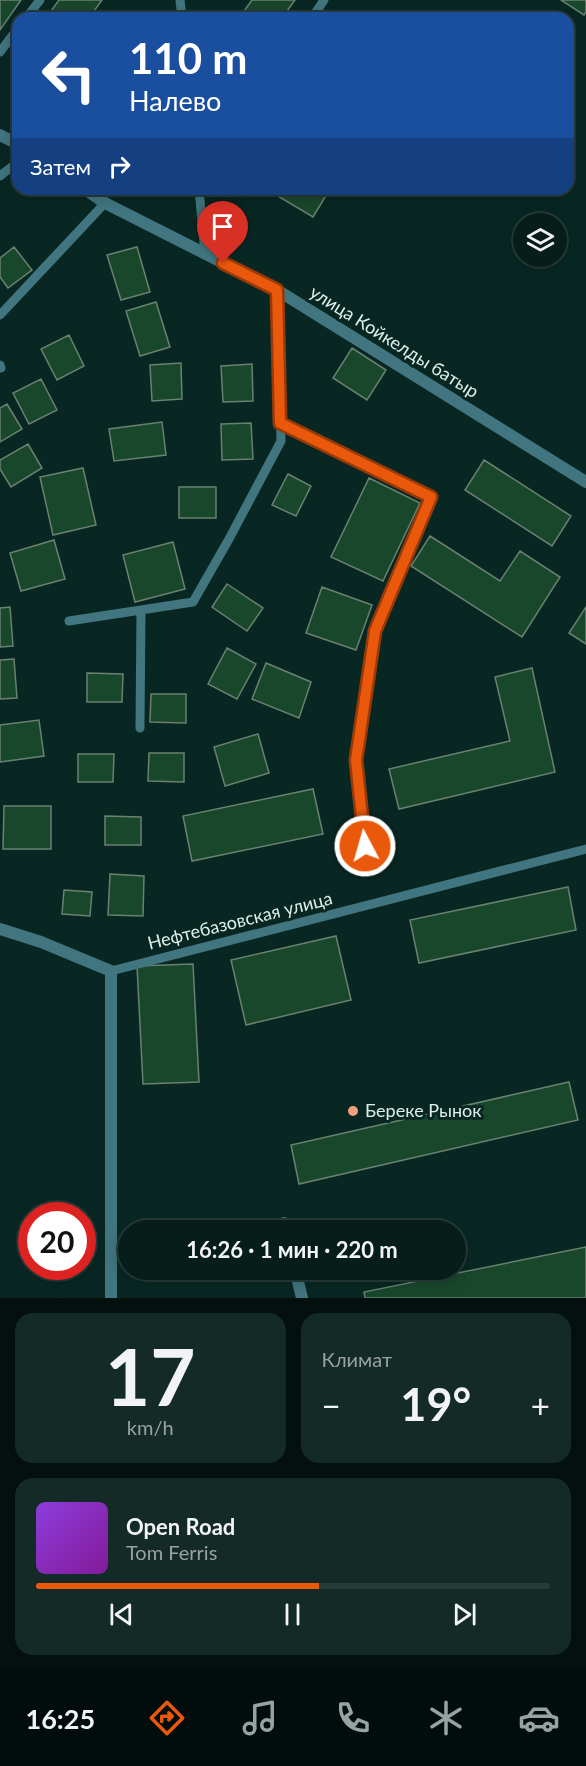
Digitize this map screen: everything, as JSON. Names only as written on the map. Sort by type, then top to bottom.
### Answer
[{"type":"street","name":"улица Койкелды батыр","points":[[94,195],[105,203],[277,290],[586,482]]},
{"type":"street","points":[[0,929],[41,942],[111,971],[111,1298]]},
{"type":"street","points":[[298,1280],[302,1298]]},
{"type":"lane","points":[[31,12],[40,0]]},
{"type":"lane","points":[[0,52],[12,36]]},
{"type":"lane","points":[[0,176],[12,167]]},
{"type":"lane","points":[[200,195],[205,254]]},
{"type":"lane","points":[[0,315],[105,203]]},
{"type":"lane","points":[[69,621],[193,602],[280,441],[277,290]]},
{"type":"lane","points":[[280,423],[431,497],[375,631],[356,760],[365,846]]},
{"type":"lane","points":[[140,728],[141,610]]},
{"type":"lane","name":"Нефтебазовская улица","points":[[111,971],[586,849]]},
{"type":"building","points":[[0,0],[21,0],[12,12],[0,30]]},
{"type":"building","points":[[59,0],[102,0],[93,12],[50,12]]},
{"type":"building","points":[[252,0],[295,0],[286,12],[243,12]]},
{"type":"building","points":[[561,0],[586,0],[586,12],[584,15]]},
{"type":"building","points":[[276,195],[326,195],[313,217]]},
{"type":"building","points":[[14,247],[32,270],[8,288],[0,277],[0,258]]},
{"type":"building","points":[[137,247],[150,292],[121,300],[107,255]]},
{"type":"building","points":[[156,302],[170,347],[140,356],[126,311]]},
{"type":"building","points":[[69,335],[84,366],[57,380],[41,349]]},
{"type":"building","points":[[352,348],[386,370],[367,400],[333,378]]},
{"type":"building","points":[[181,363],[182,399],[152,401],[150,365]]},
{"type":"building","points":[[252,364],[253,401],[223,402],[221,366]]},
{"type":"building","points":[[41,379],[57,410],[29,424],[13,393]]},
{"type":"building","points":[[7,404],[22,429],[0,442],[0,408]]},
{"type":"building","points":[[162,422],[166,455],[114,461],[109,429]]},
{"type":"building","points":[[251,423],[253,459],[222,460],[221,424]]},
{"type":"building","points":[[28,444],[42,468],[11,487],[0,469],[0,460]]},
{"type":"building","points":[[484,460],[571,516],[552,546],[465,490]]},
{"type":"building","points":[[83,468],[96,525],[53,535],[40,477]]},
{"type":"building","points":[[288,474],[311,486],[296,516],[272,505]]},
{"type":"building","points":[[369,478],[420,503],[383,581],[331,557]]},
{"type":"building","points":[[179,487],[216,487],[216,518],[179,518]]},
{"type":"building","points":[[430,536],[500,581],[520,551],[560,577],[522,637],[411,566]]},
{"type":"building","points":[[54,540],[65,579],[21,591],[10,553]]},
{"type":"building","points":[[173,542],[185,589],[135,602],[123,555]]},
{"type":"building","points":[[227,584],[263,608],[247,631],[212,607]]},
{"type":"building","points":[[322,587],[372,605],[356,650],[306,633]]},
{"type":"building","points":[[10,607],[13,646],[0,647],[0,608]]},
{"type":"building","points":[[586,607],[586,644],[569,633]]},
{"type":"building","points":[[227,648],[256,664],[237,699],[208,684]]},
{"type":"building","points":[[14,659],[17,698],[0,699],[0,660]]},
{"type":"building","points":[[266,663],[311,682],[299,718],[252,699]]},
{"type":"building","points":[[532,668],[555,772],[399,809],[389,769],[510,741],[495,677]]},
{"type":"building","points":[[87,673],[123,674],[122,702],[87,702]]},
{"type":"building","points":[[151,694],[186,694],[186,723],[150,722]]},
{"type":"building","points":[[39,720],[44,756],[0,762],[0,725]]},
{"type":"building","points":[[258,734],[269,773],[225,786],[214,747]]},
{"type":"building","points":[[149,753],[184,753],[184,782],[148,781]]},
{"type":"building","points":[[78,754],[114,754],[113,782],[78,782]]},
{"type":"building","points":[[313,789],[323,834],[192,861],[183,816]]},
{"type":"building","points":[[4,806],[51,806],[51,849],[3,849]]},
{"type":"building","points":[[105,816],[141,817],[141,845],[105,845]]},
{"type":"building","points":[[110,874],[144,876],[143,916],[108,915]]},
{"type":"building","points":[[568,887],[576,930],[419,963],[410,920]]},
{"type":"building","points":[[64,890],[92,892],[90,916],[62,914]]},
{"type":"building","points":[[336,936],[351,1000],[246,1025],[231,960]]},
{"type":"building","points":[[193,964],[199,1082],[143,1084],[137,966]]},
{"type":"building","points":[[569,1082],[578,1120],[299,1184],[291,1145]]},
{"type":"building","points":[[586,1247],[586,1298],[365,1298],[364,1292],[423,1280],[466,1280],[466,1271]]},
{"type":"place","name":"Береке Рынок","points":[[353,1111]]},
{"type":"route","points":[[223,263],[277,290],[280,423],[431,497],[375,631],[356,760],[365,846]]}]
